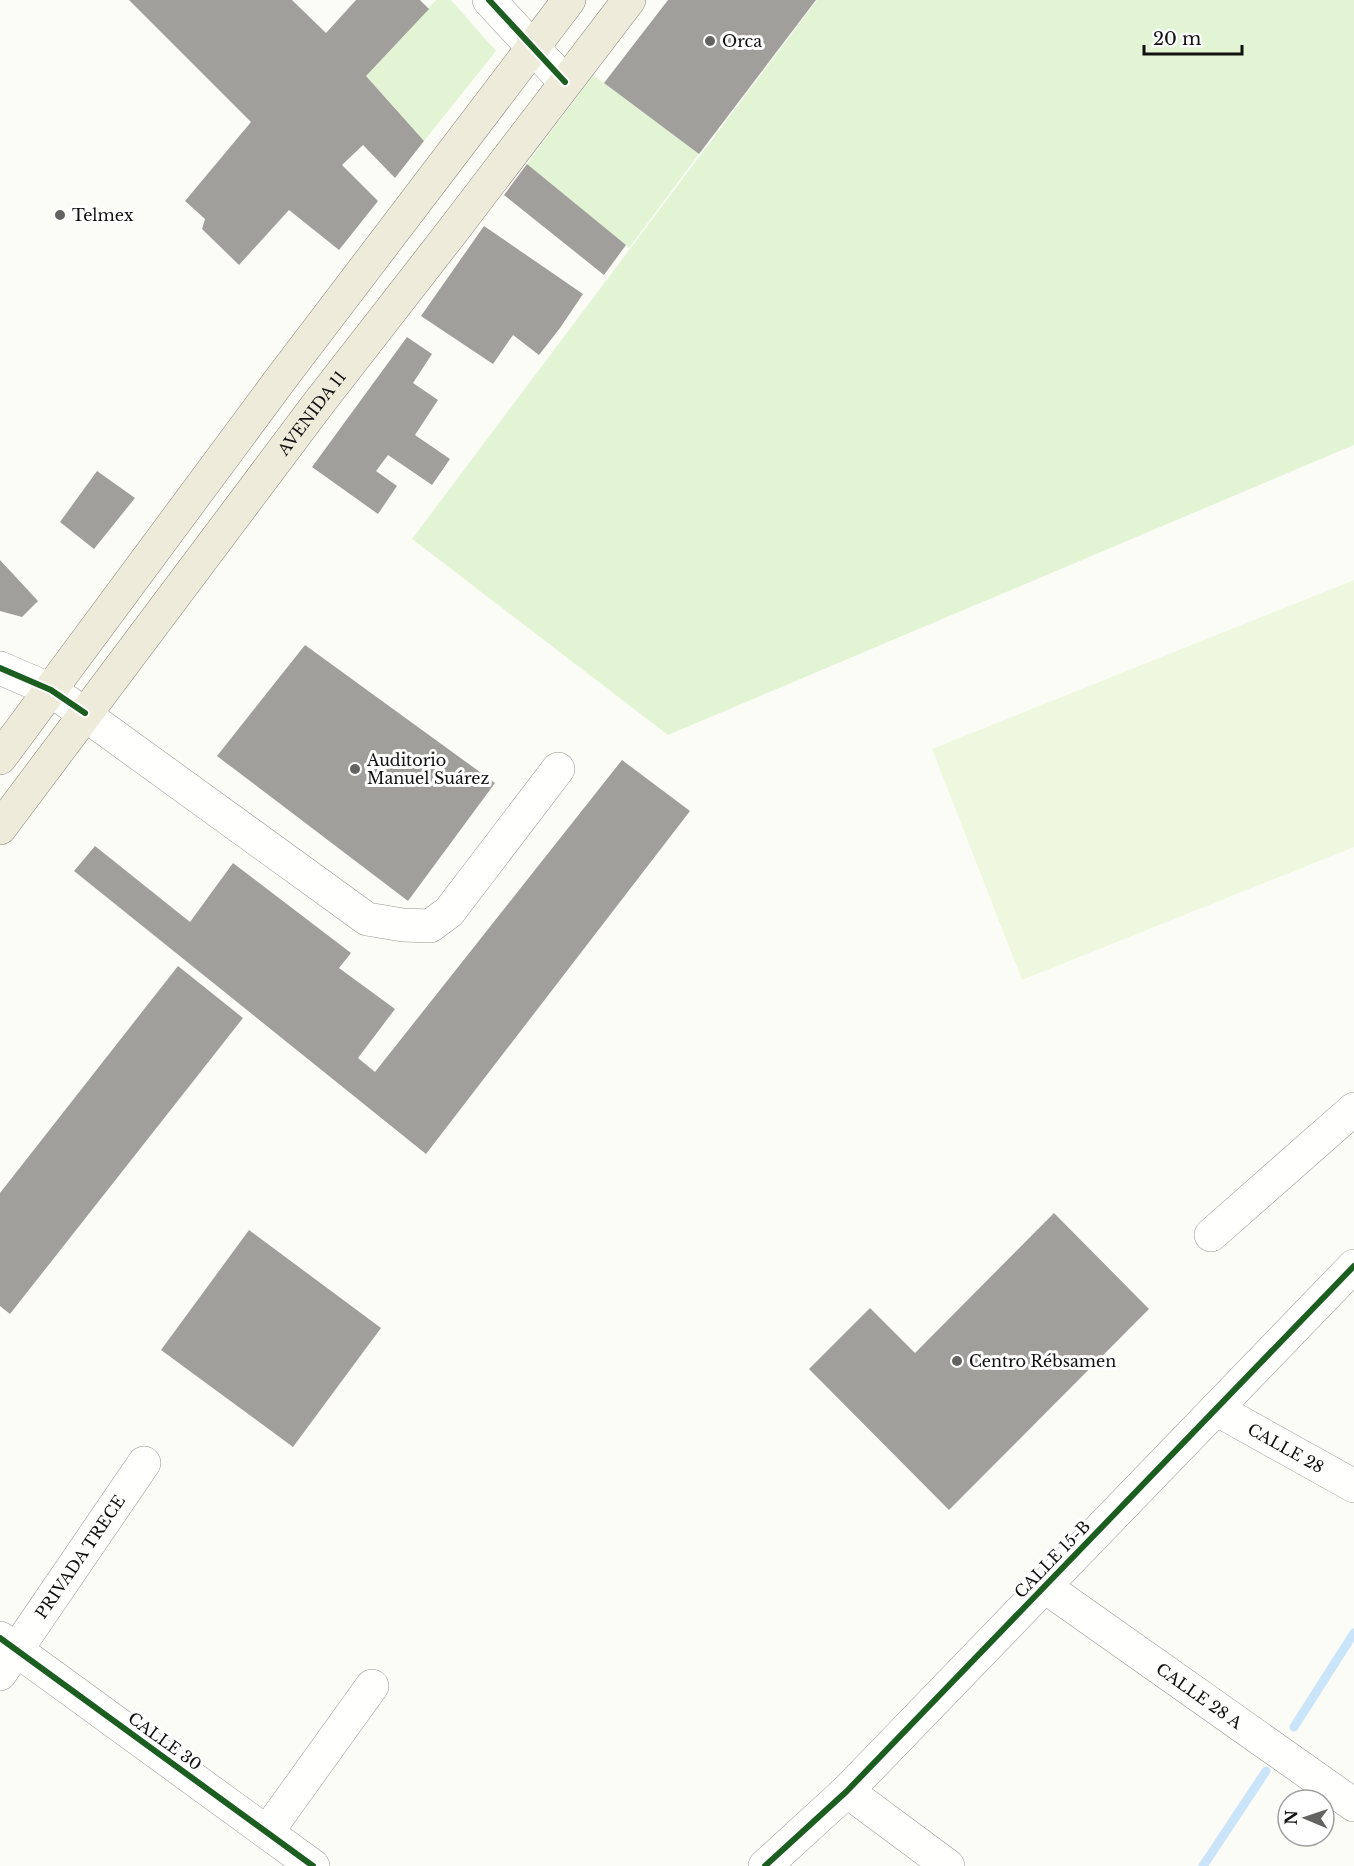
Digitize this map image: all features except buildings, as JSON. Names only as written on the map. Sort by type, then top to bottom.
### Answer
[{"type":"main road","points":[[0,758],[283,376],[569,0]]},
{"type":"main road","name":"AVENIDA 11","points":[[0,828],[318,404],[452,233],[629,0]]},
{"type":"main road","points":[[416,202],[452,233]]},
{"type":"main road","points":[[283,376],[318,404]]},
{"type":"street","points":[[489,0],[565,82]]},
{"type":"street","points":[[0,668],[51,690],[85,713],[367,920],[430,926],[449,912],[558,769]]},
{"type":"street","points":[[1211,1235],[1354,1109]]},
{"type":"street","name":"CALLE 15-B","points":[[765,1866],[847,1791],[1354,1266]]},
{"type":"street","name":"CALLE 28","points":[[1216,1409],[1354,1486]]},
{"type":"street","name":"PRIVADA TRECE","points":[[6,1654],[144,1463]]},
{"type":"street","name":"CALLE 28 A","points":[[1044,1586],[1354,1805]]},
{"type":"street","name":"CALLE 30","points":[[6,1654],[267,1832],[313,1866]]},
{"type":"street","points":[[267,1832],[372,1686]]},
{"type":"street","points":[[847,1791],[948,1866]]},
{"type":"green space","points":[[436,0],[451,0],[496,51],[424,141],[366,76]]},
{"type":"green space","points":[[817,0],[1354,0],[1354,445],[668,735],[412,539]]},
{"type":"green space","points":[[593,75],[699,154],[629,248],[527,164]]},
{"type":"green space","points":[[1354,580],[1354,847],[1022,980],[932,749]]},
{"type":"waterway","points":[[1294,1727],[1354,1633]]},
{"type":"waterway","points":[[1203,1866],[1266,1771]]},
{"type":"cycle path","points":[[489,0],[565,82]]},
{"type":"cycle path","points":[[0,668],[51,690],[85,713]]},
{"type":"cycle path","points":[[765,1866],[847,1791],[1354,1266]]},
{"type":"cycle path","points":[[0,1638],[313,1866]]},
{"type":"place","name":"Orca","points":[[710,41]]},
{"type":"place","name":"Telmex","points":[[60,215]]},
{"type":"place","name":"Auditorio Manuel Suárez","points":[[355,769]]},
{"type":"place","name":"Centro Rébsamen","points":[[957,1361]]}]
